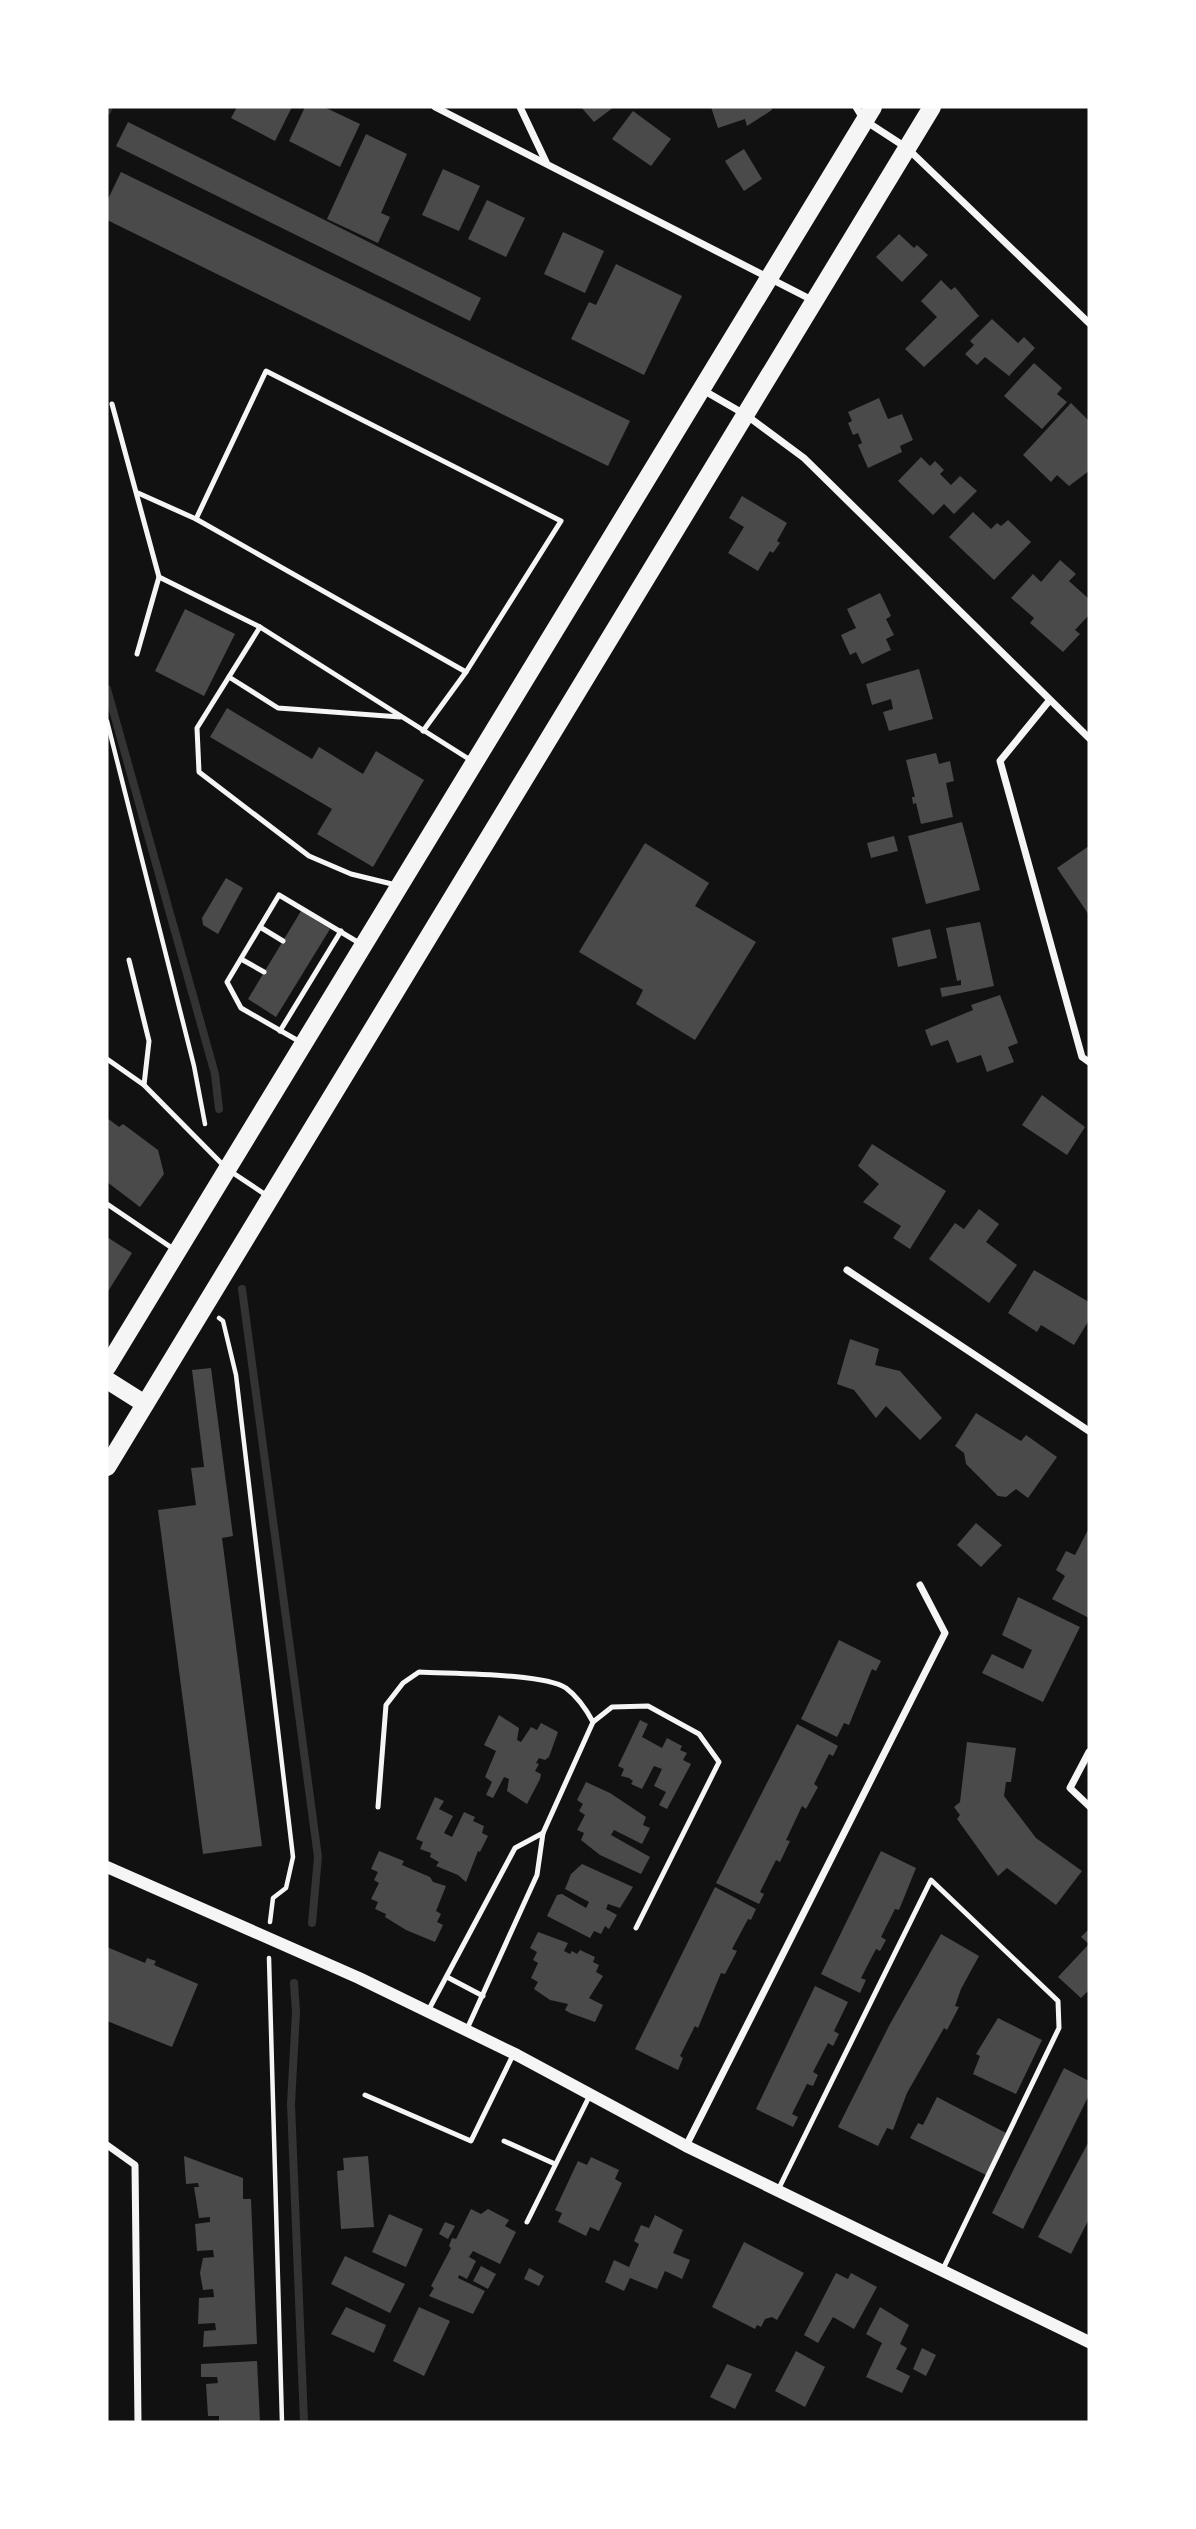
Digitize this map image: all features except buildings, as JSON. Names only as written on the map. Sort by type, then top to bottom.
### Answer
[{"type":"main road","points":[[107,1467],[932,107]]},
{"type":"main road","points":[[107,1367],[703,389],[771,276],[864,111]]},
{"type":"main road","points":[[107,1380],[145,1404]]},
{"type":"street","points":[[435,107],[771,276],[815,301]]},
{"type":"street","points":[[520,107],[547,163]]},
{"type":"street","points":[[864,111],[907,148],[1089,323]]},
{"type":"street","points":[[703,389],[746,415],[804,458],[1049,701],[1089,737]]},
{"type":"street","points":[[1049,701],[1000,761],[1083,1058],[1089,1062]]},
{"type":"street","points":[[847,1269],[1089,1431]]},
{"type":"street","points":[[686,2146],[945,1633],[920,1585]]},
{"type":"street","points":[[1089,1752],[1070,1788],[1089,1805]]},
{"type":"street","points":[[107,1867],[428,2011],[514,2053],[686,2146],[1089,2342]]},
{"type":"street","points":[[107,2145],[135,2165],[138,2422]]},
{"type":"lane","points":[[196,519],[266,371],[561,521],[466,672],[423,731]]},
{"type":"lane","points":[[112,404],[159,577],[137,654]]},
{"type":"lane","points":[[138,493],[196,519],[466,672]]},
{"type":"lane","points":[[159,577],[260,627],[475,763]]},
{"type":"lane","points":[[260,627],[197,728],[199,772],[309,856],[351,874],[400,886]]},
{"type":"lane","points":[[229,677],[278,708],[403,717]]},
{"type":"lane","points":[[305,1045],[241,1008],[227,982],[279,895],[364,946]]},
{"type":"lane","points":[[260,928],[283,941]]},
{"type":"lane","points":[[280,1031],[341,931]]},
{"type":"lane","points":[[241,959],[264,972]]},
{"type":"lane","points":[[312,959],[321,964]]},
{"type":"lane","points":[[129,960],[149,1041],[144,1085]]},
{"type":"lane","points":[[293,990],[302,995]]},
{"type":"lane","points":[[107,1059],[144,1085],[227,1169],[271,1199]]},
{"type":"lane","points":[[107,1204],[177,1251]]},
{"type":"lane","points":[[378,1807],[386,1705],[403,1683],[419,1672],[541,1680],[564,1687],[581,1702],[593,1722]]},
{"type":"lane","points":[[466,2030],[537,1875],[543,1833],[593,1722],[612,1707],[648,1706],[699,1734],[719,1762],[636,1928]]},
{"type":"lane","points":[[428,2011],[515,1848],[543,1833]]},
{"type":"lane","points":[[778,2190],[879,1979],[931,1881],[1058,2001],[1059,2028],[943,2271]]},
{"type":"lane","points":[[447,1977],[483,1996]]},
{"type":"lane","points":[[366,2095],[471,2141],[514,2053]]},
{"type":"lane","points":[[527,2222],[590,2095]]},
{"type":"lane","points":[[505,2141],[555,2164]]},
{"type":"path","points":[[107,721],[194,1066],[210,1154]]},
{"type":"path","points":[[204,1308],[223,1321],[236,1375],[293,1857],[286,1888],[273,1898],[267,1937],[272,2011],[282,2422]]},
{"type":"waterway","points":[[107,111],[109,107]]},
{"type":"waterway","points":[[107,689],[215,1074],[219,1109]]},
{"type":"waterway","points":[[242,1289],[318,1857],[312,1923]]},
{"type":"waterway","points":[[294,1983],[296,2012],[291,2104],[304,2422]]}]
